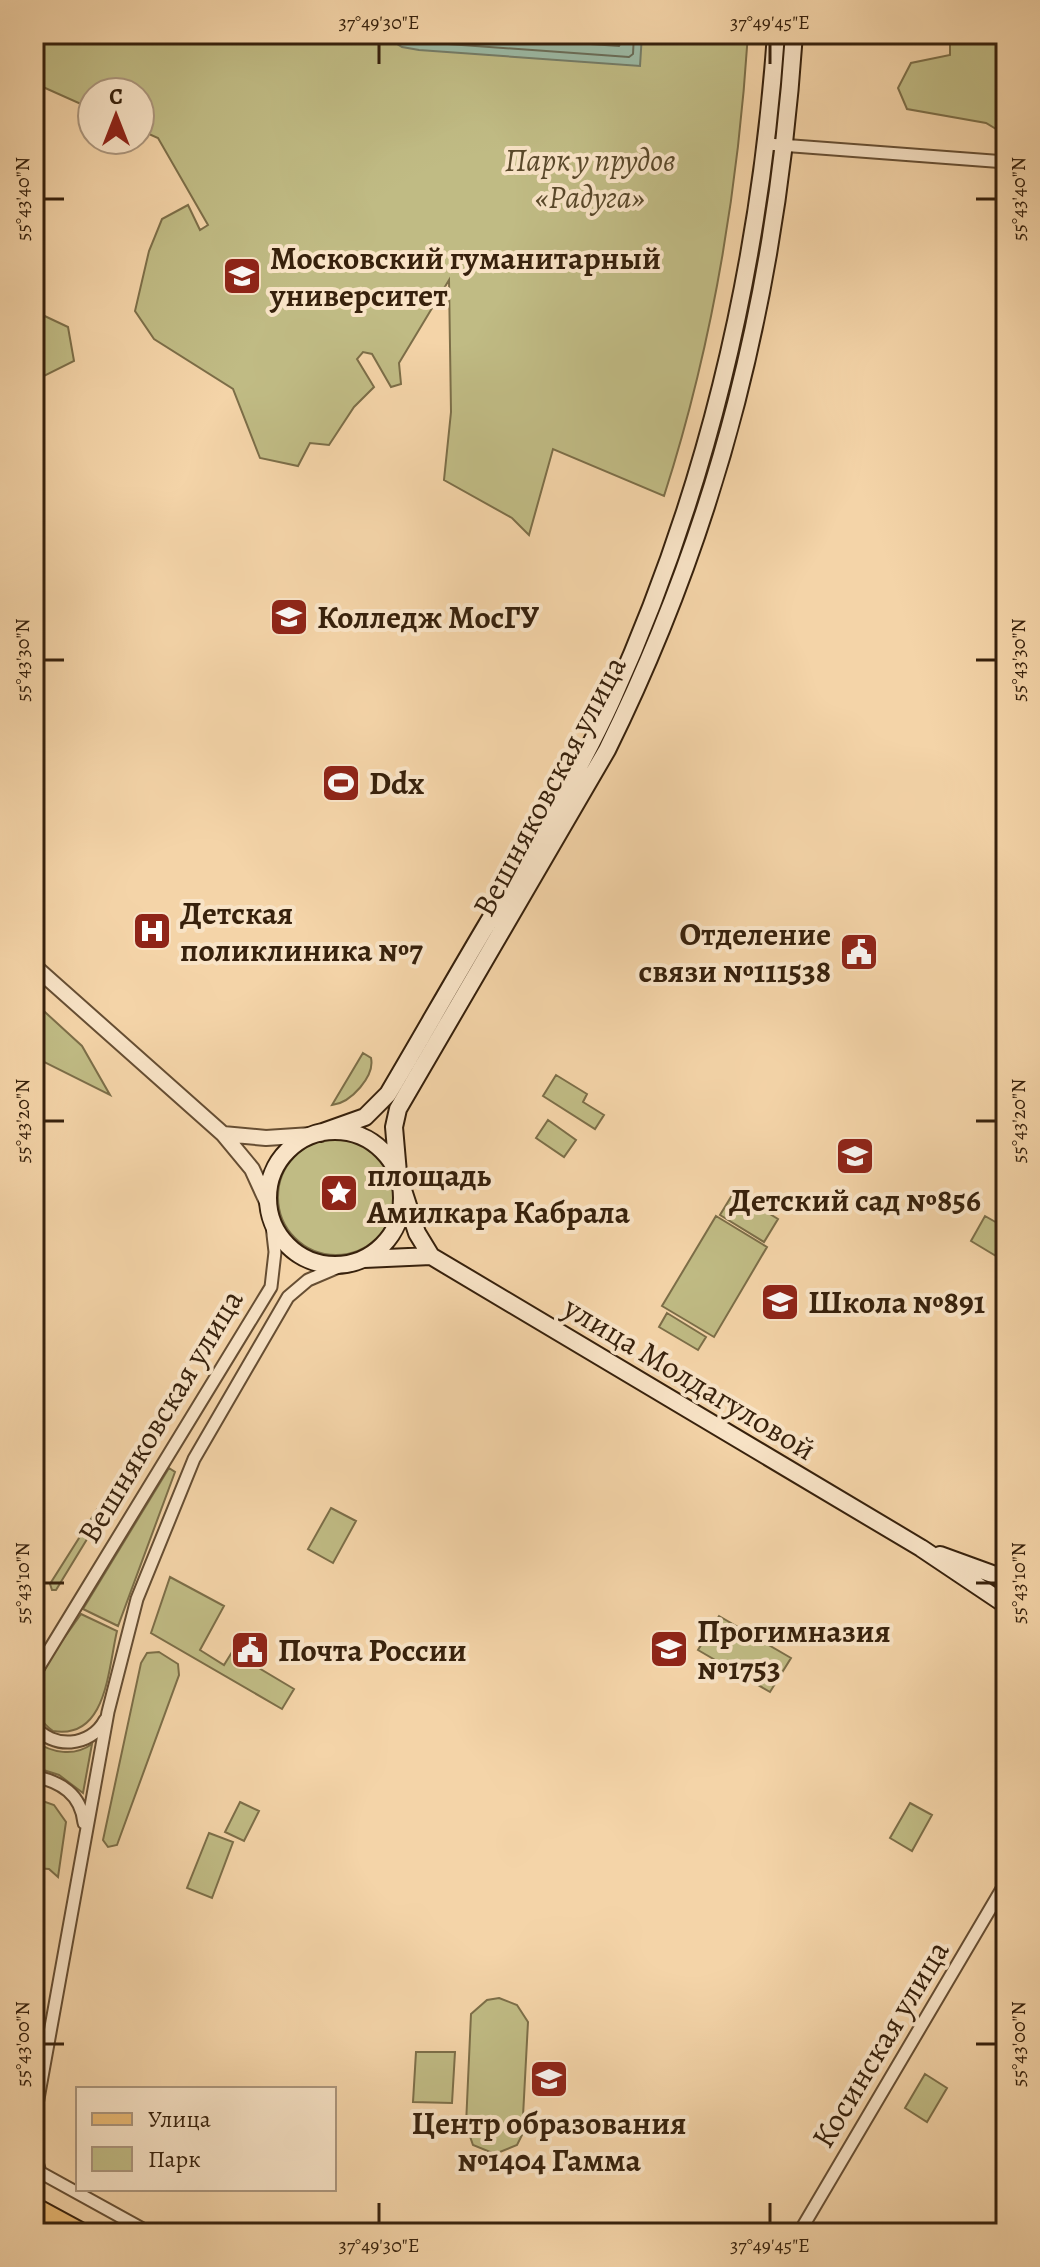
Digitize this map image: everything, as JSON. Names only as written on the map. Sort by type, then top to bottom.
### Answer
[{"type":"main road","name":"Вешняковская улица","points":[[400,1180],[394,1127],[398,1109],[554,829],[635,646],[687,513],[738,319],[759,206],[776,34]]},
{"type":"main road","name":"Вешняковская улица","points":[[316,1134],[365,1117],[383,1102],[554,829],[602,760],[637,690],[706,515],[756,323],[777,209],[794,34]]},
{"type":"main road","points":[[341,1132],[373,1142],[400,1180],[417,1233],[431,1256],[328,1264],[306,1258],[280,1236],[270,1211],[275,1166],[286,1152],[316,1134],[341,1132]]},
{"type":"main road","points":[[355,1261],[386,1242],[395,1227],[401,1209],[400,1180]]},
{"type":"main road","name":"улица Молдагуловой","points":[[431,1256],[921,1548],[1006,1605]]},
{"type":"main road","name":"улица Молдагуловой","points":[[921,1548],[1001,1577]]},
{"type":"main road","points":[[34,2207],[82,2233]]},
{"type":"street","points":[[767,144],[1006,162]]},
{"type":"street","points":[[759,206],[769,199],[777,209]]},
{"type":"street","points":[[586,751],[589,763],[602,760]]},
{"type":"street","points":[[34,966],[223,1134],[252,1169],[270,1211]]},
{"type":"street","points":[[223,1134],[266,1138],[316,1134]]},
{"type":"street","name":"Вешняковская улица","points":[[34,1675],[271,1287],[275,1252],[270,1211]]},
{"type":"street","name":"Вешняковская улица","points":[[34,2121],[108,1712],[137,1599],[194,1459],[288,1297],[308,1280],[355,1261]]},
{"type":"street","points":[[987,1594],[986,1583],[1001,1577]]},
{"type":"street","name":"Вешняковская улица","points":[[34,1725],[50,1739],[66,1743],[94,1735],[108,1712]]},
{"type":"street","name":"Вешняковская улица","points":[[34,1776],[60,1785],[73,1794],[84,1820],[82,1851]]},
{"type":"street","name":"Косинская улица","points":[[799,2233],[1006,1882]]},
{"type":"street","points":[[34,2153],[37,2170],[150,2233]]},
{"type":"green space","name":"Парк у прудов «Радуга»","points":[[34,34],[748,34],[737,151],[720,268],[696,383],[664,496],[553,449],[529,535],[512,518],[444,480],[451,412],[449,280],[399,363],[401,384],[391,387],[372,354],[363,352],[357,359],[374,387],[354,407],[329,445],[310,443],[298,466],[260,458],[233,389],[154,339],[135,311],[149,251],[162,219],[188,205],[200,230],[208,225],[156,137],[156,76],[76,76],[76,102],[34,83]]},
{"type":"green space","points":[[950,34],[1006,34],[1006,135],[986,123],[907,109],[898,88],[911,63],[950,55]]},
{"type":"green space","points":[[34,311],[68,327],[74,361],[34,381]]},
{"type":"green space","points":[[34,1002],[82,1046],[110,1095],[34,1057]]},
{"type":"green space","points":[[363,1053],[371,1058],[365,1080],[354,1094],[332,1105]]},
{"type":"green space","points":[[556,1075],[587,1094],[583,1102],[604,1115],[595,1129],[543,1096]]},
{"type":"green space","points":[[548,1120],[576,1140],[564,1157],[536,1138]]},
{"type":"green space","points":[[336,1139],[358,1143],[377,1156],[390,1175],[394,1197],[390,1219],[377,1238],[358,1251],[336,1255],[314,1251],[295,1238],[282,1219],[278,1197],[282,1175],[295,1156],[314,1143]]},
{"type":"green space","points":[[734,1192],[778,1219],[764,1242],[720,1215]]},
{"type":"green space","points":[[716,1216],[767,1247],[714,1337],[662,1306]]},
{"type":"green space","points":[[985,1216],[1006,1228],[1006,1262],[971,1241]]},
{"type":"green space","points":[[667,1313],[706,1337],[698,1350],[659,1327]]},
{"type":"green space","points":[[169,1468],[175,1472],[118,1626],[83,1609]]},
{"type":"green space","points":[[98,1508],[106,1508],[56,1590],[52,1590],[50,1584]]},
{"type":"green space","points":[[331,1508],[356,1521],[333,1563],[308,1549]]},
{"type":"green space","points":[[170,1577],[224,1606],[200,1650],[224,1665],[232,1652],[294,1689],[282,1709],[151,1633]]},
{"type":"green space","points":[[81,1614],[117,1631],[107,1682],[95,1713],[85,1725],[71,1731],[53,1731],[41,1719],[36,1704],[37,1689],[52,1657]]},
{"type":"green space","points":[[719,1616],[791,1658],[770,1692],[698,1650]]},
{"type":"green space","points":[[159,1652],[178,1664],[179,1675],[117,1845],[108,1847],[103,1840],[141,1663],[147,1653]]},
{"type":"green space","points":[[34,1741],[63,1752],[78,1751],[92,1744],[83,1793],[59,1775],[34,1767]]},
{"type":"green space","points":[[34,1798],[54,1805],[66,1822],[58,1877],[49,1869],[34,1868]]},
{"type":"green space","points":[[240,1802],[259,1811],[244,1841],[225,1832]]},
{"type":"green space","points":[[910,1803],[932,1815],[912,1851],[890,1838]]},
{"type":"green space","points":[[209,1833],[233,1842],[212,1898],[187,1888]]},
{"type":"green space","points":[[499,1998],[517,2005],[528,2022],[522,2135],[517,2145],[495,2154],[473,2145],[466,2125],[471,2014],[487,2000]]},
{"type":"green space","points":[[416,2052],[455,2052],[452,2103],[413,2102]]},
{"type":"green space","points":[[925,2074],[947,2088],[927,2122],[905,2108]]},
{"type":"water","points":[[381,34],[642,34],[640,66],[419,50],[402,47]]},
{"type":"place","name":"Московский гуманитарный университет","points":[[242,276]]},
{"type":"place","name":"Колледж МосГУ","points":[[289,617]]},
{"type":"place","name":"Ddx","points":[[341,783]]},
{"type":"place","name":"Детская поликлиника №7","points":[[152,931]]},
{"type":"place","name":"Отделение связи №111538","points":[[859,952]]},
{"type":"place","name":"Детский сад №856","points":[[855,1156]]},
{"type":"place","name":"площадь Амилкара Кабрала","points":[[339,1193]]},
{"type":"place","name":"Школа №891","points":[[780,1302]]},
{"type":"place","name":"Прогимназия №1753","points":[[669,1649]]},
{"type":"place","name":"Почта России","points":[[250,1650]]},
{"type":"place","name":"Центр образования №1404 Гамма","points":[[549,2079]]}]
